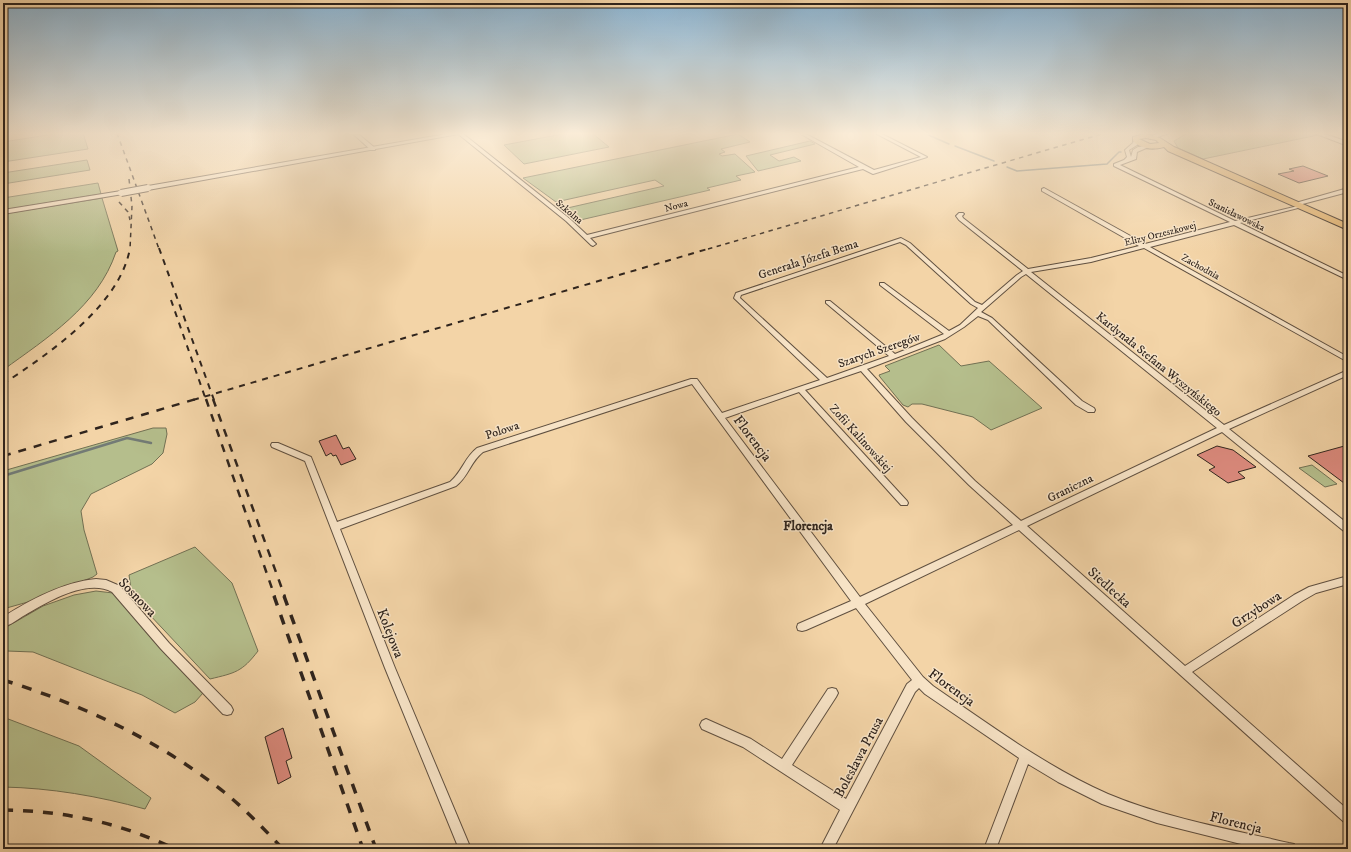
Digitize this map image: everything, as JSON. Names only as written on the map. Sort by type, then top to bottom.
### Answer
[{"type":"main road","points":[[1219,173],[1293,204]]},
{"type":"main road","points":[[1223,173],[1348,228]]},
{"type":"street","points":[[3,212],[236,173]]},
{"type":"street","name":"Szkolna","points":[[509,173],[568,220],[593,244]]},
{"type":"street","name":"Nowa","points":[[586,237],[841,173]]},
{"type":"street","name":"Stanisławowska","points":[[1131,173],[1348,278]]},
{"type":"street","name":"Zachodnia","points":[[1044,190],[1348,360]]},
{"type":"street","name":"Elizy Orzeszkowej","points":[[1027,272],[1091,260],[1235,223],[1293,204],[1348,190]]},
{"type":"street","name":"Kardynała Stefana Wyszyńskiego","points":[[961,214],[959,216],[961,220],[1348,529]]},
{"type":"street","name":"Generała Józefa Bema","points":[[825,380],[737,298],[738,294],[901,240],[908,244],[973,303],[984,308]]},
{"type":"street","name":"Szarych Szeregów","points":[[720,417],[894,357],[949,335],[984,308],[1019,276],[1027,272]]},
{"type":"street","points":[[882,284],[949,335]]},
{"type":"street","points":[[828,302],[894,357]]},
{"type":"street","points":[[977,313],[990,319],[1079,403],[1091,410]]},
{"type":"street","name":"Siedlecka","points":[[862,367],[951,463],[1019,526],[1348,818]]},
{"type":"street","name":"Graniczna","points":[[802,627],[858,603],[1223,429],[1348,372]]},
{"type":"street","name":"Florencja","points":[[694,381],[858,603],[919,681],[1026,754],[1082,788],[1130,808],[1162,818],[1269,846],[1289,849]]},
{"type":"street","name":"Polowa","points":[[334,527],[453,484],[464,474],[474,454],[480,450],[694,381]]},
{"type":"street","name":"Zofii Kalinowskiej","points":[[800,389],[904,503]]},
{"type":"street","name":"Kolejowa","points":[[275,445],[308,459],[390,668],[465,849]]},
{"type":"street","name":"Grzybowa","points":[[1184,672],[1298,598],[1313,590],[1348,580]]},
{"type":"street","name":"Sosnowa","points":[[3,623],[34,604],[73,588],[94,583],[108,584],[116,589],[165,646],[228,710]]},
{"type":"street","name":"Bolesława Prusa","points":[[826,849],[911,688],[919,681]]},
{"type":"street","points":[[784,767],[832,693]]},
{"type":"street","points":[[706,725],[747,742],[848,808]]},
{"type":"street","points":[[990,849],[1026,754]]},
{"type":"green space","points":[[3,173],[5,173],[73,173],[3,184]]},
{"type":"green space","points":[[549,173],[751,173],[736,176],[741,180],[707,188],[710,190],[576,221],[563,209],[664,186],[655,180],[556,202],[523,178]]},
{"type":"green space","points":[[98,183],[101,194],[3,210],[3,198]]},
{"type":"green space","points":[[102,198],[118,251],[116,252],[108,271],[97,289],[84,305],[37,346],[3,370],[3,214]]},
{"type":"green space","points":[[939,345],[961,366],[989,361],[1042,408],[991,430],[973,417],[922,404],[912,404],[908,407],[903,405],[879,375],[890,371],[885,366]]},
{"type":"green space","points":[[153,428],[166,428],[167,434],[163,453],[152,464],[91,494],[81,511],[84,530],[97,574],[93,577],[35,600],[3,609],[3,471]]},
{"type":"green space","points":[[1312,465],[1337,484],[1325,487],[1299,468]]},
{"type":"green space","points":[[195,547],[232,583],[258,651],[242,668],[237,671],[210,679],[132,596],[129,575]]},
{"type":"green space","points":[[96,591],[113,593],[203,693],[195,702],[175,713],[142,695],[33,652],[7,651],[3,641],[3,629],[43,606],[74,595]]},
{"type":"green space","points":[[3,717],[79,746],[151,798],[145,809],[110,800],[74,794],[39,789],[3,787]]},
{"type":"building","points":[[1320,173],[1328,176],[1299,183],[1278,174]]},
{"type":"building","points":[[336,435],[343,449],[349,447],[356,459],[341,465],[336,455],[333,456],[331,453],[326,456],[319,441]]},
{"type":"building","points":[[1348,445],[1348,486],[1308,456]]},
{"type":"building","points":[[1217,446],[1233,450],[1256,467],[1238,472],[1245,478],[1228,483],[1209,470],[1215,467],[1197,455]]},
{"type":"building","points":[[283,728],[292,758],[286,761],[291,777],[278,784],[265,737]]},
{"type":"waterway","points":[[3,476],[127,438],[151,443]]},
{"type":"railway","points":[[131,173],[159,249]]},
{"type":"railway","points":[[708,249],[969,173]]},
{"type":"railway","points":[[129,179],[132,206],[130,249]]},
{"type":"railway","points":[[119,202],[128,212],[130,220]]},
{"type":"railway","points":[[3,384],[60,343],[97,309],[112,290],[124,269],[130,248]]},
{"type":"railway","points":[[159,248],[212,394]]},
{"type":"railway","points":[[212,394],[711,248]]},
{"type":"railway","points":[[171,300],[205,397]]},
{"type":"railway","points":[[205,397],[212,394]]},
{"type":"railway","points":[[212,394],[214,400]]},
{"type":"railway","points":[[193,400],[205,397]]},
{"type":"railway","points":[[3,456],[196,399]]},
{"type":"railway","points":[[206,399],[275,597]]},
{"type":"railway","points":[[213,399],[285,597]]},
{"type":"railway","points":[[274,596],[363,849]]},
{"type":"railway","points":[[284,596],[376,849]]},
{"type":"railway","points":[[3,680],[91,713],[146,740],[173,756],[224,792],[254,819],[283,849]]},
{"type":"railway","points":[[3,810],[48,813],[91,820],[133,832],[175,849]]},
{"type":"district","name":"Florencja","points":[[808,525]]}]
